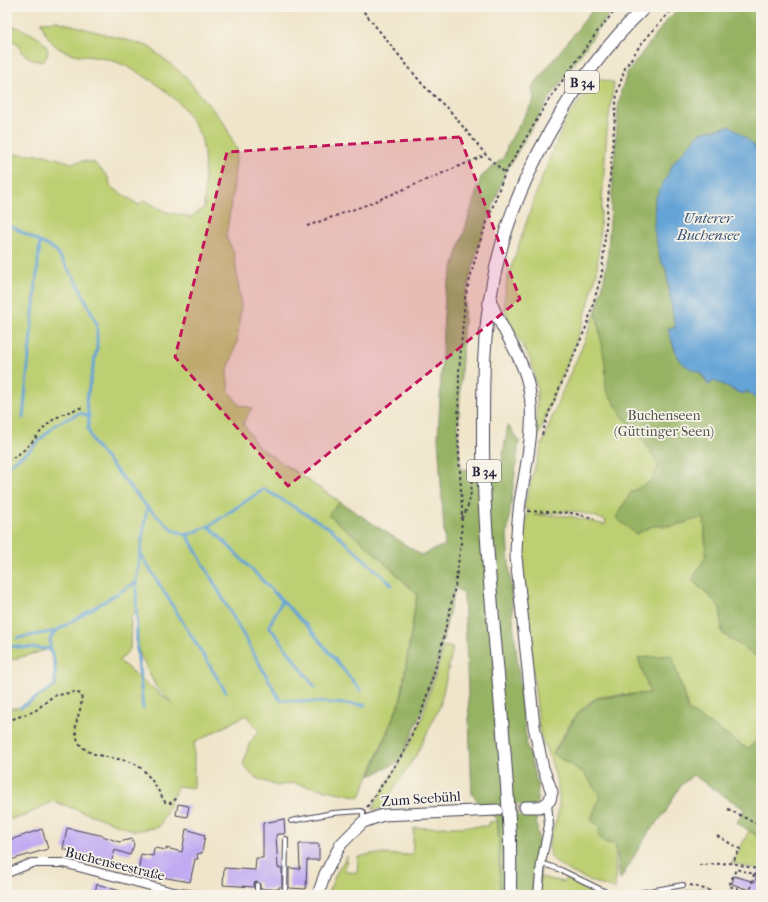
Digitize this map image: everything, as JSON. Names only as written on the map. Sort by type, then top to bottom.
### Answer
[{"type":"main road","name":"B 34","points":[[510,895],[510,821],[484,498],[484,364],[490,299],[499,256],[516,202],[551,130],[578,86],[617,37],[645,7]]},
{"type":"main road","points":[[490,299],[496,317],[520,358],[528,386],[531,419],[527,468],[519,511],[516,557],[534,726],[543,768],[552,792],[548,803],[540,807],[525,807]]},
{"type":"main road","name":"Zum Seebühl","points":[[318,895],[325,874],[341,844],[363,822],[383,815],[497,810]]},
{"type":"street","points":[[538,895],[541,863],[549,825],[548,803]]},
{"type":"street","name":"Buchenseestraße","points":[[7,873],[32,863],[63,863],[173,892],[195,895]]},
{"type":"lane","points":[[291,821],[333,813],[361,811],[363,812],[363,822]]},
{"type":"lane","points":[[285,895],[286,839]]},
{"type":"lane","points":[[541,863],[561,870],[612,895]]},
{"type":"lane","points":[[257,885],[257,895]]},
{"type":"lane","points":[[628,895],[683,885]]},
{"type":"path","points":[[360,7],[423,85],[451,112],[486,155],[505,173]]},
{"type":"path","points":[[540,439],[587,326],[602,273],[617,93],[625,68],[641,44],[674,7]]},
{"type":"path","points":[[307,226],[366,205],[486,155]]},
{"type":"path","points":[[7,460],[14,458],[28,447],[53,420],[67,412],[83,407]]},
{"type":"path","points":[[519,511],[571,513],[594,518]]},
{"type":"path","points":[[7,721],[35,711],[54,696],[74,692],[81,694],[83,702],[76,733],[80,745],[89,753],[127,761],[138,766],[151,780],[165,802],[172,803],[177,798]]},
{"type":"path","points":[[728,809],[761,826]]},
{"type":"path","points":[[717,836],[740,849],[732,863]]},
{"type":"path","points":[[699,865],[732,863],[761,870]]},
{"type":"path","points":[[754,874],[750,892],[729,886],[736,869],[754,874],[761,876]]},
{"type":"path","points":[[683,885],[694,886],[726,895]]},
{"type":"highlighted area","points":[[460,137],[520,299],[288,486],[175,357],[227,152]]},
{"type":"green space","points":[[595,7],[614,7],[548,101],[505,173],[479,244],[465,298],[458,434],[460,469],[500,472],[508,425],[519,442],[507,536],[514,631],[527,746],[538,787],[536,817],[541,863],[538,895],[500,895],[498,821],[472,795],[464,594],[455,587],[439,657],[421,714],[404,752],[397,763],[370,776],[401,698],[417,594],[366,545],[328,515],[340,502],[421,555],[445,545],[438,438],[445,293],[481,177],[504,157],[508,144],[534,100],[532,87]]},
{"type":"green space","name":"Buchenseen (Güttinger Seen)","points":[[680,7],[761,7],[761,157],[753,144],[660,259],[666,269],[675,328],[668,328],[685,365],[698,372],[708,385],[714,381],[732,390],[746,391],[757,399],[761,398],[761,660],[722,633],[720,608],[711,597],[692,580],[706,556],[704,517],[673,526],[653,526],[636,534],[616,518],[631,492],[651,481],[659,465],[641,437],[624,418],[606,390],[605,363],[596,310],[607,263],[618,108],[621,91],[627,73],[667,20]]},
{"type":"green space","points":[[761,7],[761,584],[705,529],[706,557],[692,580],[721,608],[722,633],[761,660],[761,712],[759,715],[761,735],[748,749],[688,710],[672,655],[650,693],[601,697],[590,702],[583,708],[571,722],[553,754],[584,773],[600,796],[591,820],[601,826],[604,842],[616,845],[615,889],[577,875],[558,863],[549,851],[550,840],[558,812],[559,797],[554,769],[540,735],[521,566],[524,525],[529,510],[524,509],[533,473],[544,438],[596,310],[601,341]],"holes":[[[572,511],[594,516],[606,521],[605,525],[570,516],[534,515]]]},
{"type":"green space","points":[[57,21],[148,46],[184,75],[224,123],[237,150],[226,237],[234,253],[241,305],[237,342],[227,373],[229,391],[239,405],[252,408],[243,423],[257,446],[340,502],[329,515],[366,545],[417,594],[401,698],[360,797],[292,783],[277,786],[254,777],[243,765],[249,744],[259,731],[246,715],[194,743],[194,788],[178,786],[159,827],[135,831],[53,801],[25,816],[7,820],[7,709],[21,707],[55,686],[55,665],[50,649],[7,661],[7,154],[45,155],[72,163],[83,161],[95,163],[108,177],[111,187],[139,205],[144,200],[166,212],[191,217],[204,208],[205,182],[203,144],[201,137],[180,104],[167,92],[151,81],[119,63],[107,59],[64,51],[55,45],[47,36],[41,22]],"holes":[[[136,609],[137,648],[156,687],[174,705],[119,661],[130,649],[131,618]]]},
{"type":"green space","points":[[7,23],[30,33],[43,42],[47,48],[47,55],[43,62],[33,60],[21,52],[18,44],[7,37]]},
{"type":"green space","points":[[597,78],[614,83],[607,130],[597,272],[583,324],[536,441],[537,388],[531,361],[507,317],[504,301],[507,280],[539,185],[566,119]]},
{"type":"green space","points":[[444,646],[453,648],[440,706],[418,752],[381,809],[373,810],[376,800],[400,762],[421,722]]},
{"type":"green space","points":[[672,655],[688,710],[748,749],[761,735],[761,838],[737,823],[744,809],[693,775],[680,786],[665,813],[648,833],[620,880],[616,845],[604,842],[598,836],[600,826],[591,820],[600,796],[584,773],[553,754],[578,713],[597,698],[650,693],[638,658]]},
{"type":"green space","points":[[498,821],[500,895],[327,895],[337,872],[347,856],[345,871],[357,873],[358,857],[371,854],[412,855],[414,828],[489,826],[489,822]]},
{"type":"green space","points":[[749,831],[761,838],[761,870],[732,863]]},
{"type":"green space","points":[[540,877],[563,882],[566,878],[588,891],[602,895],[538,895]]},
{"type":"green space","points":[[702,888],[724,895],[664,895]]},
{"type":"water","name":"Unterer Buchensee","points":[[731,126],[753,144],[761,157],[761,398],[757,400],[747,391],[743,394],[714,381],[708,385],[701,374],[685,365],[679,358],[674,348],[668,328],[675,328],[666,269],[660,259],[654,230],[655,199],[674,162],[701,132]]},
{"type":"building","points":[[178,804],[189,806],[187,817],[176,815]]},
{"type":"building","points":[[284,819],[285,834],[277,834],[276,836],[278,868],[282,868],[282,887],[279,887],[279,889],[260,889],[260,884],[257,882],[254,883],[254,887],[223,885],[224,868],[255,870],[256,858],[263,858],[263,823]]},
{"type":"building","points":[[67,828],[100,835],[119,842],[132,839],[134,845],[130,855],[115,850],[111,863],[63,849]]},
{"type":"building","points":[[42,829],[48,849],[7,861],[7,841]]},
{"type":"building","points":[[186,829],[205,835],[202,853],[197,854],[198,859],[195,859],[190,882],[138,873],[141,854],[153,856],[154,848],[167,850],[166,848],[182,852]]},
{"type":"building","points":[[299,844],[319,844],[319,860],[307,860],[306,889],[289,888],[289,868],[300,869]]},
{"type":"building","points":[[758,870],[761,870],[761,895],[752,894],[753,891],[732,884],[734,876],[755,882]]},
{"type":"building","points":[[97,884],[127,893],[127,895],[94,895]]},
{"type":"waterway","points":[[7,224],[55,250],[77,282],[97,324],[97,348],[86,402],[89,416],[88,429],[94,444],[147,507],[173,530],[187,535],[209,526],[264,489],[331,529],[392,585]]},
{"type":"waterway","points":[[23,418],[40,242]]},
{"type":"waterway","points":[[7,466],[30,450],[56,424],[80,413],[89,416]]},
{"type":"waterway","points":[[143,708],[137,648],[136,582],[147,507]]},
{"type":"waterway","points":[[209,526],[310,629],[361,691]]},
{"type":"waterway","points":[[187,535],[280,700],[365,705]]},
{"type":"waterway","points":[[140,553],[226,692]]},
{"type":"waterway","points":[[17,638],[56,631],[136,582]]},
{"type":"waterway","points":[[282,601],[269,626],[315,687]]},
{"type":"waterway","points":[[7,646],[50,649],[50,639],[56,631]]},
{"type":"waterway","points":[[21,707],[55,686],[55,665],[50,649]]},
{"type":"tunnel","points":[[499,809],[525,807]]}]
